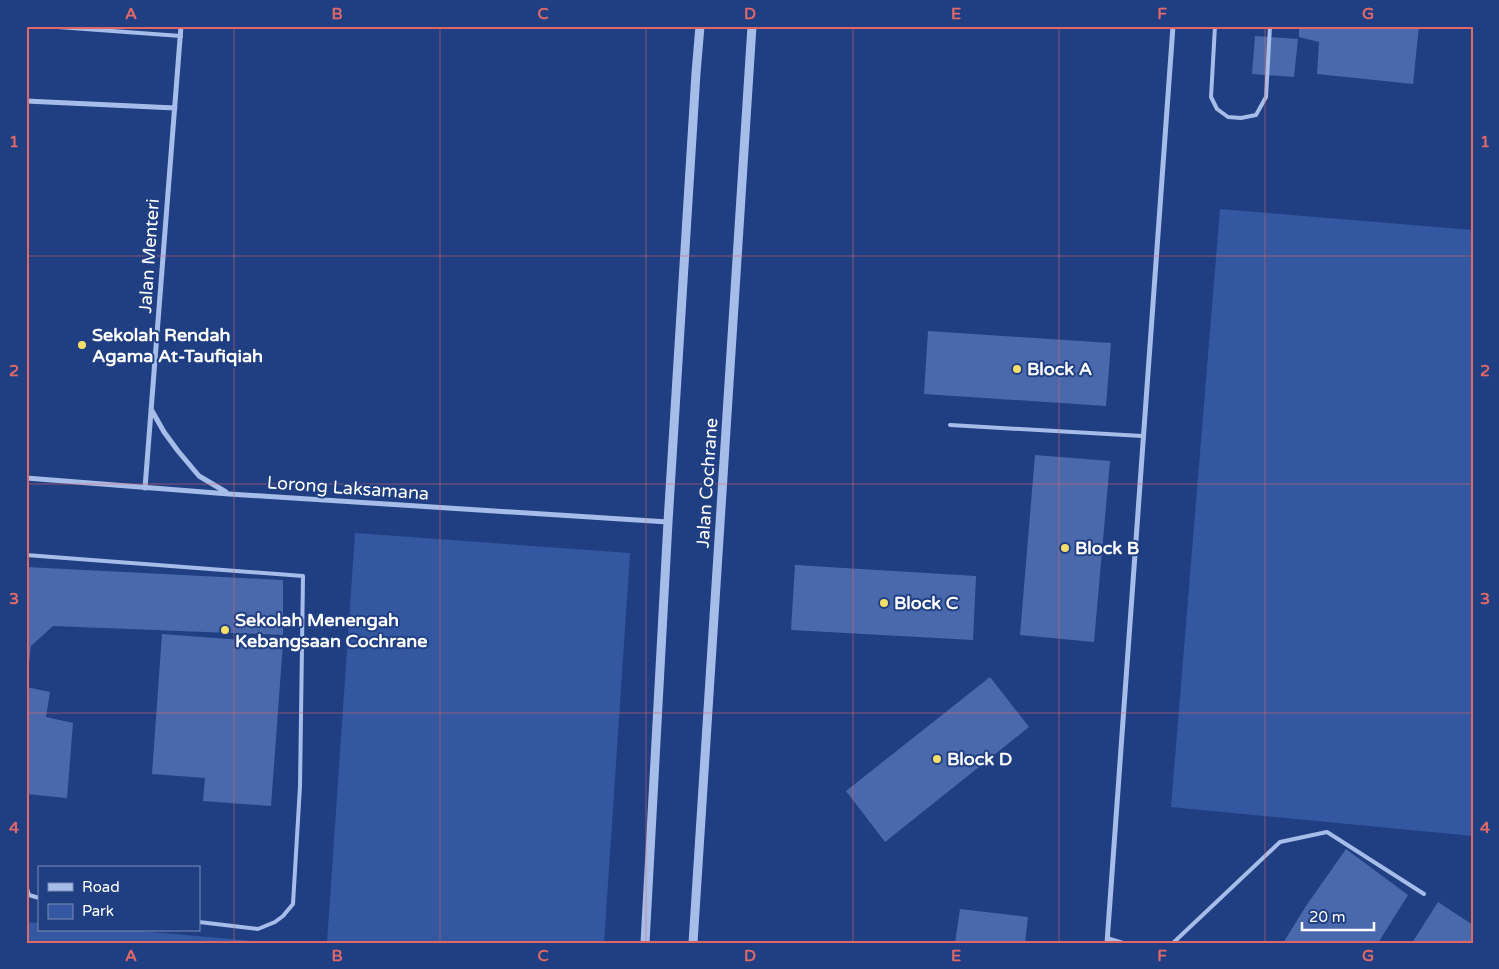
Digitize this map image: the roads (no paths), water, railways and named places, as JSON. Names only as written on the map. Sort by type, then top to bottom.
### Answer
[{"type":"street","name":"Jalan Menteri","points":[[145,488],[181,26]]},
{"type":"street","name":"Jalan Cochrane","points":[[645,943],[668,522],[700,26]]},
{"type":"street","name":"Jalan Cochrane","points":[[693,943],[752,26]]},
{"type":"street","points":[[1107,941],[1173,26]]},
{"type":"street","points":[[26,101],[175,108]]},
{"type":"street","points":[[151,408],[174,445],[199,476],[228,494]]},
{"type":"street","name":"Lorong Laksamana","points":[[26,478],[228,494],[668,522]]},
{"type":"lane","points":[[44,26],[181,36]]},
{"type":"lane","points":[[1215,26],[1211,97],[1217,109],[1228,117],[1241,118],[1256,115],[1266,97],[1270,26]]},
{"type":"lane","points":[[950,425],[1142,436]]},
{"type":"lane","points":[[26,555],[303,576],[300,786],[293,904],[275,922],[258,929],[200,922]]},
{"type":"lane","points":[[1173,943],[1280,842],[1327,832],[1424,894]]},
{"type":"lane","points":[[26,885],[30,895],[38,898]]},
{"type":"lane","points":[[1107,941],[1123,943]]},
{"type":"place","name":"Sekolah Rendah Agama At-Taufiqiah","points":[[82,345]]},
{"type":"place","name":"Block A","points":[[1017,369]]},
{"type":"place","name":"Block B","points":[[1065,548]]},
{"type":"place","name":"Block C","points":[[884,603]]},
{"type":"place","name":"Sekolah Menengah Kebangsaan Cochrane","points":[[225,630]]},
{"type":"place","name":"Block D","points":[[937,759]]}]
